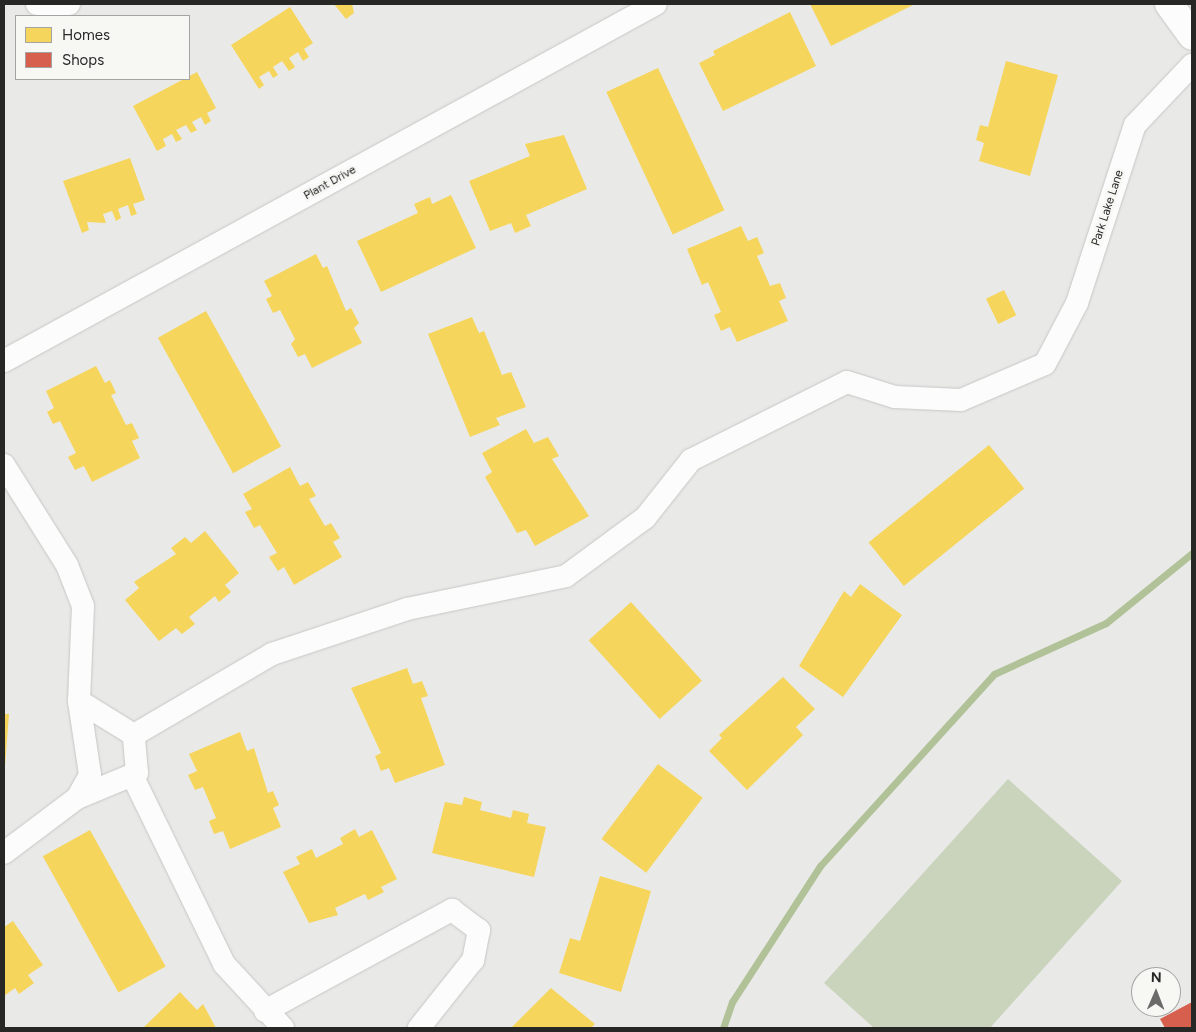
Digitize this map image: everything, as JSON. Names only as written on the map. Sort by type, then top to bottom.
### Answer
[{"type":"main road","points":[[1169,4],[1192,36]]},
{"type":"street","points":[[37,4],[69,4]]},
{"type":"street","name":"Plant Drive","points":[[4,361],[656,4]]},
{"type":"street","name":"Park Lake Lane","points":[[134,735],[272,654],[407,609],[566,576],[645,518],[691,460],[847,382],[895,397],[961,400],[1045,364],[1077,303],[1135,126],[1192,65]]},
{"type":"street","points":[[4,464],[12,493],[67,565],[84,606],[78,701],[90,775],[77,798]]},
{"type":"street","points":[[4,853],[77,798],[136,773],[134,735],[78,701]]},
{"type":"street","points":[[132,775],[224,964],[265,1011],[284,1028]]},
{"type":"street","points":[[265,1011],[452,910],[479,930],[473,960],[419,1028]]},
{"type":"green space","points":[[1008,779],[1122,881],[990,1028],[874,1028],[824,983]]},
{"type":"building: Homes","points":[[334,4],[352,4],[354,13],[346,19]]},
{"type":"building: Homes","points":[[810,4],[915,4],[831,46]]},
{"type":"building: Homes","points":[[290,7],[313,43],[304,49],[309,57],[303,61],[298,52],[289,58],[295,67],[289,71],[282,61],[273,67],[278,75],[273,78],[269,71],[259,77],[264,85],[259,89],[231,45]]},
{"type":"building: Homes","points":[[790,12],[816,66],[723,111],[699,63],[715,55],[713,51]]},
{"type":"building: Homes","points":[[1006,61],[1058,75],[1030,176],[979,161],[984,143],[976,140],[980,125],[988,127]]},
{"type":"building: Homes","points":[[658,68],[724,210],[673,234],[606,92]]},
{"type":"building: Homes","points":[[197,72],[216,108],[207,113],[211,121],[205,125],[201,117],[192,122],[197,130],[191,133],[186,125],[176,130],[182,139],[176,142],[172,134],[163,139],[166,146],[157,151],[133,106],[182,80],[190,80],[190,76]]},
{"type":"building: Homes","points":[[564,135],[587,189],[526,215],[531,226],[515,233],[511,223],[490,231],[469,181],[530,156],[525,144]]},
{"type":"building: Homes","points":[[130,158],[145,200],[133,204],[137,214],[131,216],[128,205],[118,209],[121,218],[116,221],[112,211],[103,214],[106,223],[87,222],[89,230],[82,233],[63,181]]},
{"type":"building: Homes","points":[[451,195],[476,248],[381,292],[357,241],[418,213],[414,204],[430,197],[432,204]]},
{"type":"building: Homes","points":[[741,226],[748,241],[757,237],[764,253],[757,256],[770,286],[780,283],[786,298],[779,301],[788,321],[737,342],[730,327],[721,331],[714,315],[721,312],[708,282],[702,285],[687,249]]},
{"type":"building: Homes","points":[[316,254],[323,268],[327,266],[346,311],[351,308],[359,323],[354,328],[362,343],[312,368],[305,354],[298,357],[291,344],[295,339],[280,310],[273,313],[266,299],[272,296],[264,281]]},
{"type":"building: Homes","points":[[1004,290],[1016,315],[998,324],[986,299]]},
{"type":"building: Homes","points":[[206,311],[281,447],[233,473],[158,338]]},
{"type":"building: Homes","points":[[472,317],[479,333],[484,331],[502,375],[511,372],[526,407],[496,418],[500,425],[470,437],[428,334]]},
{"type":"building: Homes","points":[[96,366],[105,383],[110,380],[116,393],[111,395],[126,425],[132,423],[139,438],[132,441],[140,458],[92,482],[84,466],[75,470],[68,457],[76,453],[60,421],[53,424],[47,412],[54,408],[46,391]]},
{"type":"building: Homes","points":[[526,429],[534,443],[548,437],[559,456],[552,459],[589,516],[535,546],[526,530],[517,533],[485,477],[492,472],[482,453]]},
{"type":"building: Homes","points":[[989,445],[1024,489],[904,586],[869,543]]},
{"type":"building: Homes","points":[[290,467],[300,486],[308,482],[316,496],[309,499],[325,526],[331,523],[340,538],[333,542],[342,557],[294,585],[284,567],[278,571],[269,557],[277,553],[260,525],[254,528],[245,512],[252,509],[243,494]]},
{"type":"building: Homes","points":[[205,531],[239,573],[225,585],[231,592],[219,602],[215,596],[189,617],[195,624],[182,634],[176,628],[159,641],[125,600],[139,588],[134,582],[176,554],[171,548],[185,537],[191,543]]},
{"type":"building: Homes","points":[[860,584],[902,615],[843,697],[799,666],[844,591],[851,597]]},
{"type":"building: Homes","points":[[631,602],[702,681],[660,719],[589,640]]},
{"type":"building: Homes","points":[[407,668],[413,684],[422,681],[428,696],[421,698],[445,765],[395,783],[389,768],[381,771],[375,756],[381,753],[351,688]]},
{"type":"building: Homes","points":[[783,677],[815,709],[796,727],[803,735],[747,790],[709,751],[722,738],[719,735]]},
{"type":"building: Homes","points":[[4,714],[9,714],[5,766],[4,766]]},
{"type":"building: Homes","points":[[240,732],[247,751],[254,748],[268,793],[273,791],[279,805],[273,808],[281,827],[230,849],[223,831],[214,834],[209,821],[216,818],[203,787],[195,790],[188,775],[197,771],[189,754]]},
{"type":"building: Homes","points":[[658,764],[703,798],[646,873],[601,839]]},
{"type":"building: Homes","points":[[464,797],[482,802],[480,810],[511,818],[513,810],[529,814],[527,823],[546,827],[534,877],[432,853],[445,802],[462,805]]},
{"type":"building: Homes","points":[[355,829],[359,837],[372,830],[397,879],[381,887],[384,892],[368,900],[365,894],[335,908],[338,915],[309,923],[283,872],[300,864],[296,857],[312,849],[316,858],[343,844],[340,838]]},
{"type":"building: Homes","points":[[90,830],[166,966],[118,993],[43,856]]},
{"type":"building: Homes","points":[[600,876],[651,891],[621,992],[559,973],[570,938],[580,941]]},
{"type":"building: Homes","points":[[13,921],[43,965],[28,975],[34,983],[19,994],[15,988],[4,996],[4,927]]},
{"type":"building: Homes","points":[[551,988],[595,1024],[591,1028],[511,1028]]},
{"type":"building: Homes","points":[[180,992],[197,1010],[203,1004],[216,1028],[143,1028]]},
{"type":"building: Shops","points":[[1192,1002],[1192,1028],[1165,1028],[1160,1019],[1164,1017],[1181,1017],[1181,1008]]},
{"type":"waterway","points":[[723,1028],[732,1002],[820,866],[994,674],[1106,623],[1192,553]]}]
